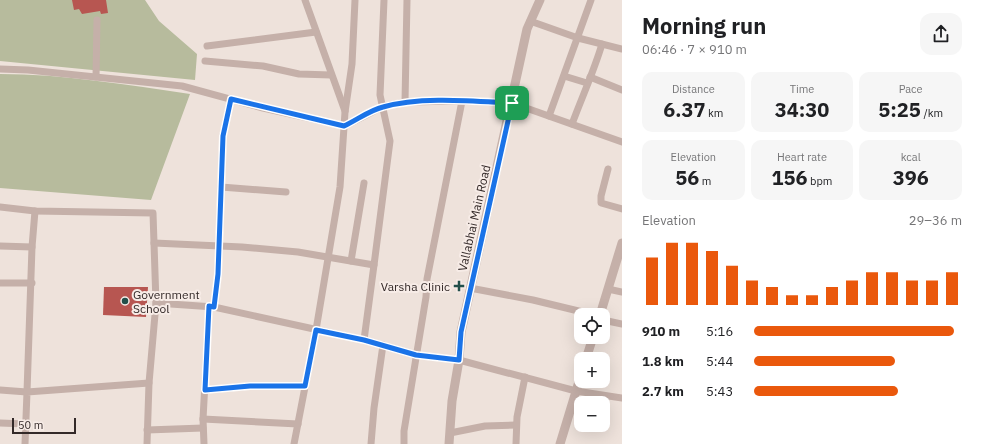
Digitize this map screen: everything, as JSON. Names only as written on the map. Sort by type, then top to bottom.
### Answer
[{"type":"street","points":[[305,0],[345,112]]},
{"type":"street","points":[[294,444],[316,330],[340,187],[345,112],[352,64],[355,0]]},
{"type":"street","points":[[364,340],[390,141],[380,95],[384,0]]},
{"type":"street","points":[[405,102],[407,0]]},
{"type":"street","name":"Vallabhai Main Road","points":[[449,444],[452,401],[459,360],[461,332],[470,288],[512,103],[518,68],[530,21],[540,0]]},
{"type":"street","points":[[549,116],[591,0]]},
{"type":"street","points":[[96,77],[98,20]]},
{"type":"street","points":[[530,21],[578,38],[622,49]]},
{"type":"street","points":[[207,46],[316,32]]},
{"type":"street","points":[[572,124],[589,80],[595,69],[602,44]]},
{"type":"street","points":[[205,61],[263,66],[299,74],[331,75]]},
{"type":"street","points":[[0,70],[28,70],[182,86],[344,126],[382,107],[405,102],[462,101],[512,103],[622,142]]},
{"type":"street","points":[[564,76],[589,80],[622,90]]},
{"type":"street","points":[[204,444],[203,419],[205,390],[212,307],[218,274],[223,136],[231,99]]},
{"type":"street","points":[[404,444],[404,432],[426,297],[427,279],[462,101]]},
{"type":"street","points":[[608,169],[601,196],[601,203],[622,210]]},
{"type":"street","points":[[351,261],[364,183]]},
{"type":"street","points":[[221,187],[286,192]]},
{"type":"street","points":[[0,207],[35,211],[153,213],[156,303],[148,384],[147,444]]},
{"type":"street","points":[[25,444],[32,283],[32,247],[35,211]]},
{"type":"street","points":[[154,243],[298,252],[374,265]]},
{"type":"street","points":[[602,308],[622,243]]},
{"type":"street","points":[[0,246],[32,247]]},
{"type":"street","points":[[0,283],[32,283]]},
{"type":"street","points":[[470,288],[533,300],[574,310]]},
{"type":"street","points":[[608,289],[622,292]]},
{"type":"street","points":[[156,303],[212,307],[383,344],[416,355],[459,360],[576,390],[622,398]]},
{"type":"street","points":[[610,321],[622,324]]},
{"type":"street","points":[[371,444],[374,408],[383,344]]},
{"type":"street","points":[[516,444],[516,425],[525,377]]},
{"type":"street","points":[[0,390],[27,392],[148,384]]},
{"type":"street","points":[[205,390],[250,386],[305,386]]},
{"type":"street","points":[[560,444],[576,390]]},
{"type":"street","points":[[203,419],[298,424]]},
{"type":"street","points":[[0,423],[26,424]]},
{"type":"street","points":[[450,433],[485,426],[516,425]]},
{"type":"street","points":[[147,430],[203,428]]},
{"type":"green space","points":[[0,0],[145,0],[159,21],[197,54],[195,80],[0,61]]},
{"type":"green space","points":[[0,74],[24,74],[71,78],[190,94],[151,200],[0,188]]},
{"type":"building","points":[[72,0],[106,0],[108,13],[101,14],[100,11],[82,14],[79,9],[74,10]]},
{"type":"building","name":"Government School","points":[[104,287],[148,287],[146,317],[103,315]]},
{"type":"place","name":"Varsha Clinic","points":[[459,286]]},
{"type":"place","name":"Government School","points":[[125,301]]},
{"type":"route","points":[[231,99],[263,108],[344,126],[382,107],[405,102],[462,101],[512,103],[461,332],[459,360],[416,355],[383,344],[316,330],[305,386],[250,386],[205,390],[209,306],[214,307],[218,274],[223,136],[231,99]]}]
